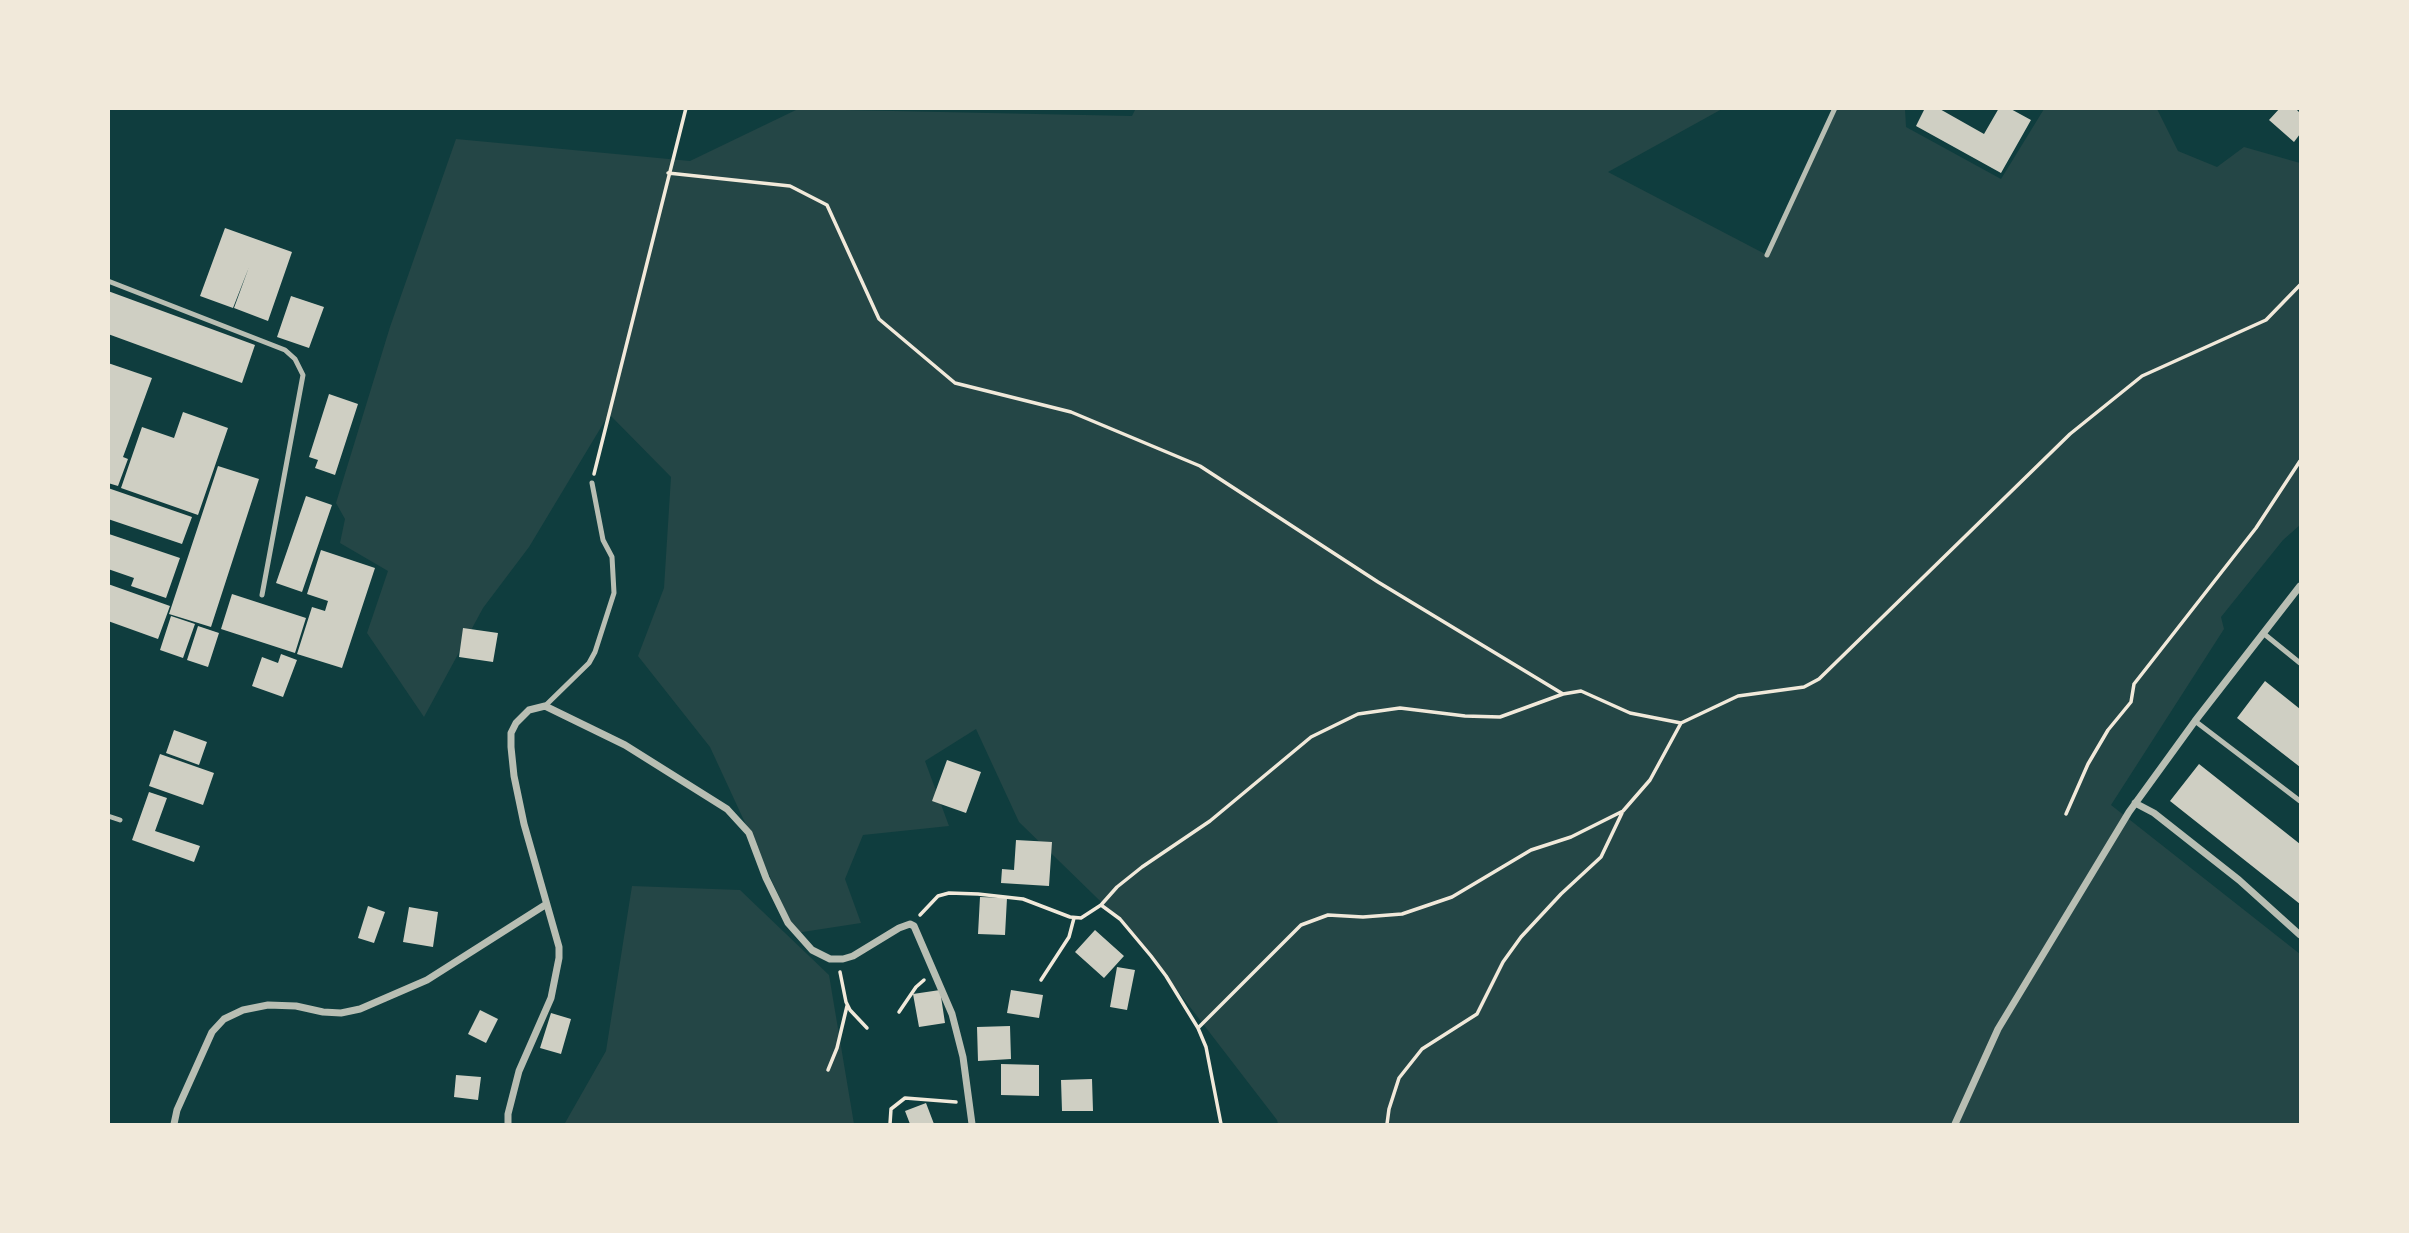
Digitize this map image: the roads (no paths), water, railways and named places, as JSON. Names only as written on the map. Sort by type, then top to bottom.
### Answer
[{"type":"street","points":[[1955,1125],[1998,1030],[2129,811],[2195,721],[2301,586]]},
{"type":"street","points":[[508,1125],[508,1114],[519,1071],[551,998],[557,974],[559,947],[545,905],[514,776],[511,747],[511,733],[516,723],[529,710],[545,706],[625,745],[727,809],[749,833],[766,878],[788,923],[811,950],[838,960],[853,956],[899,928],[912,924],[918,931],[955,1025],[963,1057],[972,1125]]},
{"type":"street","points":[[2135,803],[2154,813],[2239,880],[2301,936]]},
{"type":"street","points":[[174,1125],[177,1110],[212,1032],[224,1019],[243,1010],[268,1005],[341,1013],[360,1009],[427,980],[545,905]]},
{"type":"lane","points":[[1767,255],[1835,108]]},
{"type":"lane","points":[[108,281],[285,350],[295,359],[303,375],[262,595]]},
{"type":"lane","points":[[545,706],[589,663],[614,593],[612,556],[603,540],[592,483]]},
{"type":"lane","points":[[2263,634],[2301,663]]},
{"type":"lane","points":[[2195,721],[2301,801]]},
{"type":"lane","points":[[108,816],[120,820]]}]
